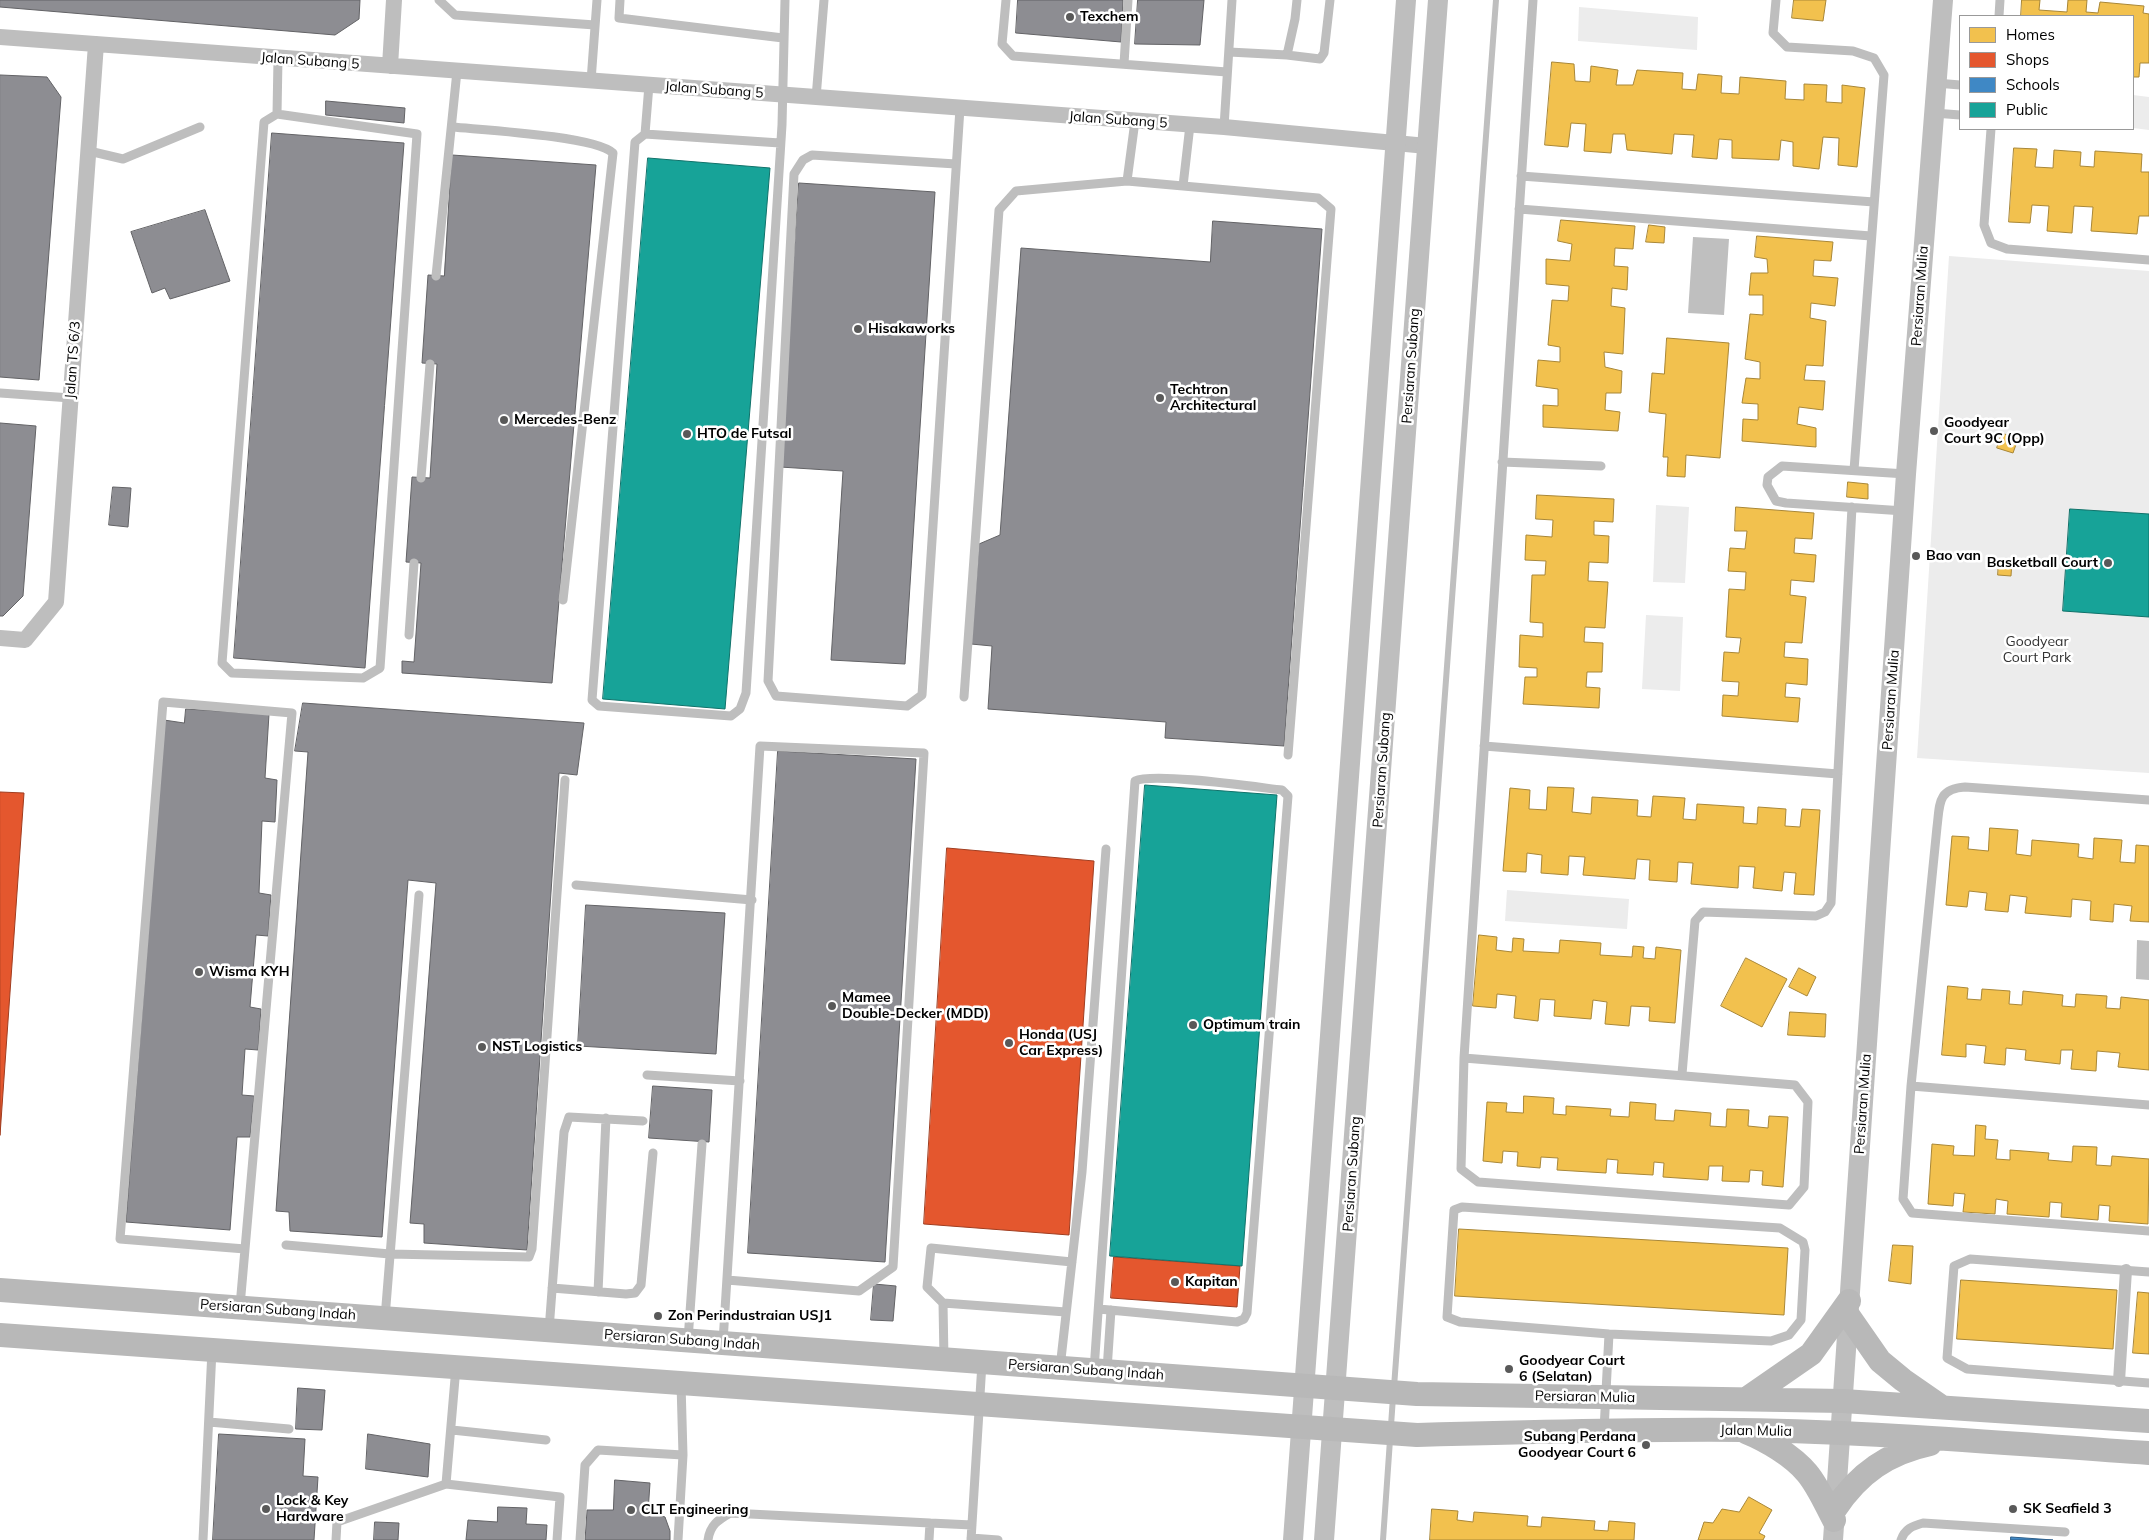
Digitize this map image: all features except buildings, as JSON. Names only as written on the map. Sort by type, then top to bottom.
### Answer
[{"type":"main road","name":"Persiaran Subang Indah","points":[[0,1290],[1417,1394]]},
{"type":"main road","points":[[1746,1399],[1811,1354],[1849,1308],[1880,1361],[1943,1408]]},
{"type":"main road","points":[[0,1335],[1332,1429]]},
{"type":"main road","name":"Persiaran Mulia","points":[[1417,1394],[1843,1401],[2149,1421]]},
{"type":"main road","name":"Jalan Mulia","points":[[1332,1429],[1417,1435],[1604,1430],[1742,1430],[1952,1440],[2149,1454]]},
{"type":"main road","points":[[1742,1430],[1764,1441],[1807,1473],[1834,1523]]},
{"type":"main road","points":[[1834,1523],[1848,1488],[1878,1463],[1912,1448],[1952,1440]]},
{"type":"street","points":[[390,66],[394,0]]},
{"type":"street","points":[[1293,1540],[1406,0]]},
{"type":"street","name":"Persiaran Subang","points":[[1324,1540],[1438,0]]},
{"type":"street","name":"Persiaran Mulia","points":[[1834,1523],[1906,474],[1943,0]]},
{"type":"street","name":"Jalan Subang 5","points":[[0,38],[1190,125],[1428,146]]},
{"type":"street","name":"Jalan TS 6/3","points":[[0,638],[25,640],[56,602],[96,44]]},
{"type":"street","points":[[2119,1381],[2126,1270]]},
{"type":"lane","points":[[439,0],[454,15],[595,25]]},
{"type":"lane","points":[[591,81],[596,0]]},
{"type":"lane","points":[[620,0],[619,18],[783,38]]},
{"type":"lane","points":[[649,85],[645,134],[636,142],[592,700],[599,706],[615,708],[732,716],[740,709],[746,693],[783,95],[785,0]]},
{"type":"lane","points":[[816,98],[824,0]]},
{"type":"lane","points":[[1006,0],[1002,44],[1013,56],[1227,72]]},
{"type":"lane","points":[[1124,64],[1128,0]]},
{"type":"lane","points":[[1224,128],[1232,0]]},
{"type":"lane","points":[[1287,55],[1295,19],[1296,0]]},
{"type":"lane","points":[[1229,52],[1320,59],[1324,53],[1330,0]]},
{"type":"lane","points":[[1464,1058],[1682,1074],[1796,1085],[1808,1102],[1804,1187],[1789,1205],[1478,1182],[1461,1169],[1464,1058],[1533,0]]},
{"type":"lane","points":[[1776,0],[1774,32],[1787,47],[1853,51],[1874,58],[1884,75],[1854,470]]},
{"type":"lane","points":[[1999,15],[2000,0]]},
{"type":"lane","points":[[277,114],[278,58]]},
{"type":"lane","points":[[436,276],[457,71]]},
{"type":"lane","points":[[1936,83],[1959,85]]},
{"type":"lane","points":[[956,164],[812,154],[803,160],[794,174],[768,681],[776,696],[907,706],[922,695],[960,108]]},
{"type":"lane","points":[[1934,113],[1959,116]]},
{"type":"lane","points":[[277,114],[417,134],[380,668],[363,678],[232,672],[222,662],[264,122],[277,114]]},
{"type":"lane","points":[[1127,181],[1135,121]]},
{"type":"lane","points":[[1183,186],[1190,125]]},
{"type":"lane","points":[[89,151],[123,159],[200,126]]},
{"type":"lane","points":[[452,127],[582,140],[606,146],[613,153],[563,600]]},
{"type":"lane","points":[[1991,130],[1984,225],[1991,244],[2007,249],[2149,260]]},
{"type":"lane","points":[[645,134],[780,143]]},
{"type":"lane","points":[[1521,176],[1874,202]]},
{"type":"lane","points":[[964,697],[999,210],[1016,191],[1127,181],[1318,198],[1330,209],[1288,755]]},
{"type":"lane","points":[[1519,209],[1872,236]]},
{"type":"lane","points":[[421,478],[430,364]]},
{"type":"lane","points":[[0,393],[70,398]]},
{"type":"lane","points":[[1502,462],[1601,466]]},
{"type":"lane","points":[[1904,511],[1776,501],[1767,485],[1768,477],[1782,466],[1906,474]]},
{"type":"lane","points":[[1682,1074],[1695,921],[1703,912],[1816,916],[1825,912],[1831,902],[1852,507]]},
{"type":"lane","points":[[409,634],[414,563]]},
{"type":"lane","points":[[240,1308],[292,713],[163,702],[120,1239],[245,1249]]},
{"type":"lane","points":[[723,1343],[727,1280],[740,1081],[752,900],[760,746],[924,753],[893,1267],[859,1291],[727,1280]]},
{"type":"lane","points":[[1484,746],[1838,774]]},
{"type":"lane","points":[[1099,1309],[1237,1322],[1244,1319],[1247,1313],[1288,796],[1282,790],[1168,779],[1142,778],[1135,781],[1099,1309],[1100,1371]]},
{"type":"lane","points":[[286,1245],[390,1254],[529,1257],[532,1249],[565,780]]},
{"type":"lane","points":[[2149,800],[1965,787],[1954,788],[1944,793],[1940,801],[1937,827],[1911,1086],[1902,1199],[1912,1213],[2149,1232]]},
{"type":"lane","points":[[1060,1368],[1082,1172],[1106,849]]},
{"type":"lane","points":[[576,885],[752,900]]},
{"type":"lane","points":[[384,1318],[419,895]]},
{"type":"lane","points":[[647,1075],[740,1081]]},
{"type":"lane","points":[[1911,1086],[2149,1105]]},
{"type":"lane","points":[[549,1330],[564,1132],[569,1117],[643,1121]]},
{"type":"lane","points":[[598,1292],[606,1118]]},
{"type":"lane","points":[[688,1340],[702,1144]]},
{"type":"lane","points":[[552,1288],[626,1294],[635,1293],[642,1285],[653,1153]]},
{"type":"lane","points":[[1462,1207],[1780,1228],[1803,1242],[1805,1250],[1800,1320],[1789,1335],[1771,1342],[1609,1334],[1460,1322],[1447,1317],[1454,1210],[1462,1207]]},
{"type":"lane","points":[[944,1360],[943,1303],[928,1287],[931,1248],[1072,1262]]},
{"type":"lane","points":[[2149,1272],[1970,1259],[1954,1266],[1946,1358],[1966,1369],[2149,1383]]},
{"type":"lane","points":[[943,1303],[1066,1312]]},
{"type":"lane","points":[[1100,1371],[1111,1310]]},
{"type":"lane","points":[[1604,1430],[1609,1334]]},
{"type":"lane","points":[[203,1540],[212,1350]]},
{"type":"lane","points":[[982,1362],[971,1539],[998,1540]]},
{"type":"lane","points":[[446,1484],[456,1367]]},
{"type":"lane","points":[[678,1540],[683,1454],[681,1382]]},
{"type":"lane","points":[[209,1422],[290,1429]]},
{"type":"lane","points":[[452,1430],[546,1440]]},
{"type":"lane","points":[[580,1540],[585,1465],[598,1450],[683,1454]]},
{"type":"lane","points":[[336,1540],[337,1522],[446,1484],[560,1497],[557,1540]]},
{"type":"lane","points":[[708,1540],[710,1530],[718,1519],[730,1513],[972,1525]]},
{"type":"lane","points":[[929,1540],[930,1523]]},
{"type":"lane","points":[[1901,1540],[1904,1533],[1912,1526],[1923,1523],[2065,1532]]},
{"type":"green space","points":[[1579,7],[1698,17],[1697,50],[1578,41]]},
{"type":"green space","points":[[2134,95],[2149,97],[2149,130],[2134,128]]},
{"type":"green space","name":"Goodyear Court Park","points":[[1949,256],[2149,271],[2149,773],[1917,758]]},
{"type":"green space","points":[[1656,505],[1689,507],[1685,583],[1653,582]]},
{"type":"green space","points":[[1646,615],[1683,617],[1680,691],[1642,689]]},
{"type":"green space","points":[[1507,890],[1629,899],[1627,929],[1505,921]]},
{"type":"shaded area","points":[[1693,237],[1729,239],[1724,315],[1688,313]]},
{"type":"shaded area","points":[[2137,940],[2149,941],[2149,980],[2136,979]]},
{"type":"waterway","points":[[1394,1387],[1496,0]]},
{"type":"waterway","points":[[1383,1540],[1393,1397]]},
{"type":"place","name":"Texchem","points":[[1070,17]]},
{"type":"place","name":"Hisakaworks","points":[[858,329]]},
{"type":"place","name":"Techtron Architectural","points":[[1160,398]]},
{"type":"place","name":"Mercedes-Benz","points":[[504,420]]},
{"type":"place","name":"Goodyear Court 9C (Opp)","points":[[1934,431]]},
{"type":"place","name":"HTO de Futsal","points":[[687,434]]},
{"type":"place","name":"Bao van","points":[[1916,556]]},
{"type":"place","name":"Basketball Court","points":[[2108,563]]},
{"type":"place","name":"Wisma KYH","points":[[199,972]]},
{"type":"place","name":"Mamee Double-Decker (MDD)","points":[[832,1006]]},
{"type":"place","name":"Optimum train","points":[[1193,1025]]},
{"type":"place","name":"Honda (USJ Car Express)","points":[[1009,1043]]},
{"type":"place","name":"NST Logistics","points":[[482,1047]]},
{"type":"place","name":"Kapitan","points":[[1175,1282]]},
{"type":"place","name":"Zon Perindustraian USJ1","points":[[658,1316]]},
{"type":"place","name":"Goodyear Court 6 (Selatan)","points":[[1509,1369]]},
{"type":"place","name":"Subang Perdana Goodyear Court 6","points":[[1646,1445]]},
{"type":"place","name":"Lock & Key Hardware","points":[[266,1509]]},
{"type":"place","name":"SK Seafield 3","points":[[2013,1509]]},
{"type":"place","name":"CLT Engineering","points":[[631,1510]]}]
